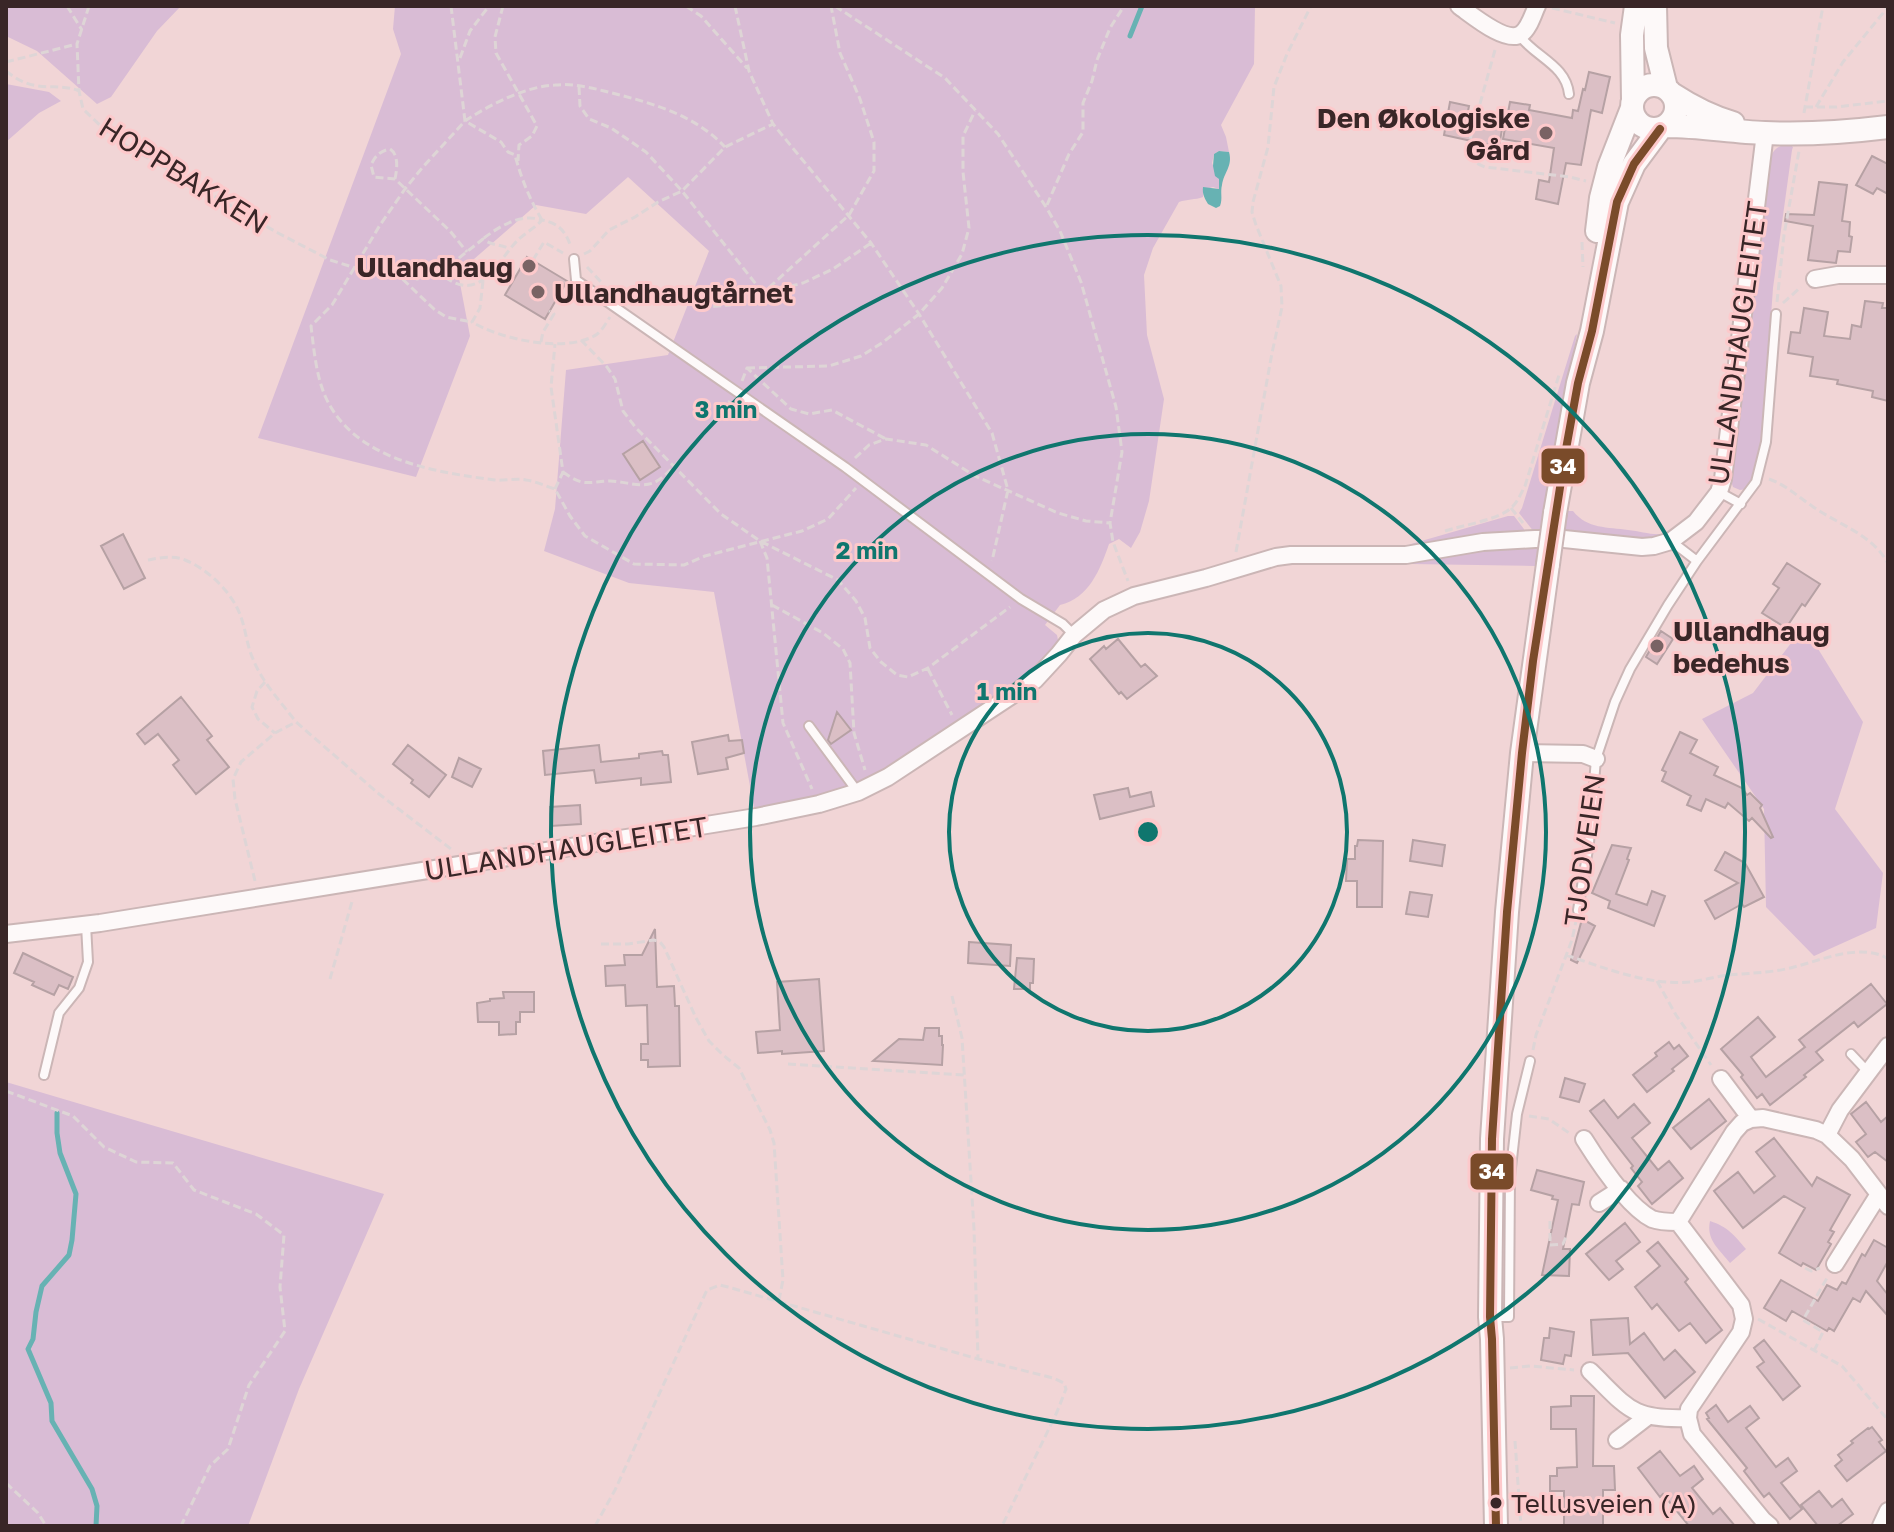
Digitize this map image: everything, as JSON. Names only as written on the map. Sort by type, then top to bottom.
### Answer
[{"type":"main road","points":[[1636,6],[1631,53],[1632,104],[1633,115],[1641,126],[1654,130],[1664,127],[1765,133],[1828,133],[1888,127]]},
{"type":"main road","points":[[1569,376],[1592,331],[1617,202],[1634,164],[1675,117],[1676,105],[1656,48],[1655,6]]},
{"type":"main road","points":[[1496,1526],[1490,1317],[1492,1139],[1507,912],[1522,753],[1555,513],[1569,376],[1583,330],[1601,198],[1632,104],[1641,89],[1647,86],[1660,85],[1692,107],[1716,118],[1765,133]]},
{"type":"main road","points":[[1480,1526],[1484,1340],[1490,1317]]},
{"type":"street","points":[[1459,6],[1502,35],[1512,37],[1525,30],[1545,7]]},
{"type":"street","name":"ULLANDHAUGLEITET","points":[[6,934],[86,925],[358,882],[819,804],[864,789],[888,777],[1035,680],[1074,635],[1104,610],[1134,596],[1276,557],[1406,555],[1483,542],[1564,539],[1642,547],[1671,541],[1696,522],[1719,492],[1723,479],[1765,133]]},
{"type":"street","points":[[1815,279],[1838,275],[1888,275]]},
{"type":"street","name":"TJODVEIEN","points":[[1522,753],[1583,754],[1596,759]]},
{"type":"street","points":[[1827,1135],[1840,1110],[1888,1046]]},
{"type":"street","points":[[1721,1079],[1751,1119]]},
{"type":"street","points":[[1678,1222],[1742,1123],[1763,1118],[1816,1130],[1827,1135],[1852,1159],[1883,1200],[1835,1264]]},
{"type":"street","points":[[1584,1139],[1602,1167],[1636,1207],[1654,1220],[1678,1222],[1741,1305],[1744,1314],[1741,1332],[1689,1409],[1688,1418],[1692,1434],[1763,1524]]},
{"type":"street","points":[[1599,1203],[1621,1189]]},
{"type":"street","points":[[1590,1371],[1632,1411],[1647,1417],[1688,1418]]},
{"type":"street","points":[[1617,1440],[1647,1417]]},
{"type":"street","points":[[1881,1526],[1888,1511]]},
{"type":"lane","points":[[1519,35],[1556,67],[1568,85],[1569,94]]},
{"type":"lane","points":[[574,259],[576,280],[845,467],[988,575],[1063,624],[1074,635]]},
{"type":"lane","name":"TJODVEIEN","points":[[1578,910],[1589,843],[1596,759],[1605,728],[1648,636],[1697,561],[1756,482],[1766,442],[1776,314]]},
{"type":"lane","points":[[1719,492],[1741,504]]},
{"type":"lane","points":[[1671,541],[1697,561]]},
{"type":"lane","points":[[809,726],[864,789]]},
{"type":"lane","points":[[44,1075],[59,1013],[79,988],[88,962],[86,925]]},
{"type":"lane","points":[[1851,1054],[1869,1072]]},
{"type":"lane","points":[[1490,1317],[1509,1317],[1510,1177],[1517,1114],[1530,1061]]},
{"type":"path","points":[[67,6],[82,30]]},
{"type":"path","points":[[79,91],[77,44],[89,6]]},
{"type":"path","points":[[451,6],[465,121]]},
{"type":"path","points":[[459,61],[470,31],[489,6]]},
{"type":"path","points":[[503,6],[495,37],[496,53],[537,126],[532,136],[519,145],[518,169]]},
{"type":"path","points":[[686,6],[701,16],[749,71]]},
{"type":"path","points":[[735,6],[749,71],[773,124],[871,243],[992,433],[1008,490],[988,575]]},
{"type":"path","points":[[833,6],[945,78],[998,134],[1060,231],[1081,282],[1116,407],[1122,452],[1110,523],[1113,542],[1134,596]]},
{"type":"path","points":[[763,293],[849,215],[874,171],[874,142],[840,53],[833,6]]},
{"type":"path","points":[[1046,207],[1069,154],[1083,132],[1083,103],[1110,28],[1124,6]]},
{"type":"path","points":[[1232,571],[1282,307],[1281,286],[1256,225],[1253,202],[1268,147],[1274,87],[1311,6]]},
{"type":"path","points":[[1802,121],[1823,6]]},
{"type":"path","points":[[1545,7],[1618,24]]},
{"type":"path","points":[[1816,107],[1843,62],[1888,7]]},
{"type":"path","points":[[1502,35],[1489,67],[1469,143],[1470,156],[1475,163],[1485,167],[1590,182]]},
{"type":"path","points":[[6,62],[77,44]]},
{"type":"path","name":"HOPPBAKKEN","points":[[6,71],[17,80],[37,86],[70,87],[79,91],[83,109],[127,146],[330,260],[365,271],[391,269],[417,279],[440,274],[461,285],[483,281]]},
{"type":"path","points":[[725,147],[715,137],[658,105],[579,85],[553,85],[492,103],[465,121],[422,168],[380,225],[332,305],[311,326],[317,368],[326,398],[341,421],[364,443],[391,457],[431,470],[499,480],[525,479],[555,489],[585,536],[634,564],[684,565],[705,556],[802,531],[828,519],[863,481]]},
{"type":"path","points":[[579,85],[580,106],[589,119],[611,128],[646,152],[682,191],[763,293]]},
{"type":"path","points":[[1805,107],[1888,101]]},
{"type":"path","points":[[747,368],[829,366],[861,356],[919,314],[942,288],[962,254],[969,228],[963,136],[976,110]]},
{"type":"path","points":[[465,121],[501,142],[508,152],[515,155],[532,203],[542,220]]},
{"type":"path","points":[[590,251],[609,230],[682,191],[725,147],[773,124]]},
{"type":"path","points":[[1776,314],[1784,235],[1800,146]]},
{"type":"path","points":[[395,179],[397,157],[390,149],[382,151],[371,165],[375,178],[395,179],[450,231],[467,252]]},
{"type":"path","points":[[440,274],[508,222],[535,218],[554,222],[567,234],[574,259]]},
{"type":"path","points":[[472,322],[480,308],[483,281],[520,237],[542,220]]},
{"type":"path","points":[[483,239],[491,245],[510,249]]},
{"type":"path","points":[[533,260],[544,242],[574,259]]},
{"type":"path","points":[[391,269],[446,317],[472,322],[486,331],[555,344],[596,336],[616,309],[659,295],[706,307],[730,305],[803,283],[833,269],[871,243]]},
{"type":"path","points":[[1776,314],[1792,294],[1815,279]]},
{"type":"path","points":[[541,342],[554,314],[549,311]]},
{"type":"path","points":[[581,340],[615,379],[623,411],[636,428],[721,514],[760,541],[838,580],[856,601],[865,618],[870,648],[897,675],[908,677],[928,668],[1021,599]]},
{"type":"path","points":[[555,344],[551,387],[563,472],[555,489]]},
{"type":"path","points":[[747,368],[791,409],[809,414],[832,410],[886,439],[926,445],[975,476],[1058,513],[1086,521],[1110,523]]},
{"type":"path","points":[[563,472],[586,484],[612,481],[639,485],[655,483],[674,466],[737,392],[747,368]]},
{"type":"path","points":[[1436,533],[1493,517],[1511,508],[1525,486],[1569,376]]},
{"type":"path","points":[[845,467],[869,445],[886,439]]},
{"type":"path","points":[[1766,478],[1791,490],[1869,542],[1888,564]]},
{"type":"path","points":[[1511,508],[1523,524]]},
{"type":"path","points":[[760,541],[767,558],[783,723],[819,804]]},
{"type":"path","points":[[148,560],[163,557],[183,559],[206,572],[226,592],[241,614],[252,657],[265,682],[296,722],[379,794],[454,852],[456,865]]},
{"type":"path","points":[[772,605],[823,633],[843,649],[850,663],[854,733],[864,789]]},
{"type":"path","points":[[928,668],[960,729]]},
{"type":"path","points":[[265,682],[257,691],[252,707],[258,719],[275,733]]},
{"type":"path","points":[[259,896],[233,779],[241,762],[275,733],[296,722]]},
{"type":"path","points":[[330,979],[358,882]]},
{"type":"path","name":"TJODVEIEN","points":[[1530,1061],[1536,1035],[1572,940],[1578,910]]},
{"type":"path","points":[[601,944],[646,940],[660,942],[709,1041],[739,1068],[774,1143],[783,1280],[779,1300]]},
{"type":"path","points":[[1566,955],[1657,981],[1689,982],[1780,970],[1857,951],[1888,959]]},
{"type":"path","points":[[1657,981],[1676,1015],[1721,1079]]},
{"type":"path","points":[[952,996],[962,1038],[974,1229],[978,1359]]},
{"type":"path","points":[[788,1064],[964,1075]]},
{"type":"path","points":[[6,1091],[73,1116],[104,1147],[136,1162],[173,1163],[194,1190],[256,1214],[284,1235],[280,1287],[285,1331],[249,1385],[228,1449],[210,1466],[181,1526]]},
{"type":"path","points":[[1517,1114],[1549,1119],[1568,1133],[1584,1139]]},
{"type":"path","points":[[1550,1221],[1550,1246],[1563,1244],[1566,1237]]},
{"type":"path","points":[[1814,1351],[1823,1332],[1803,1320],[1835,1264]]},
{"type":"path","points":[[595,1526],[615,1490],[707,1290],[720,1285],[1053,1378],[1066,1386],[1057,1412],[1002,1526]]},
{"type":"path","points":[[1744,1314],[1756,1317],[1842,1366],[1888,1420]]},
{"type":"path","points":[[1510,1368],[1530,1366],[1590,1371]]},
{"type":"path","points":[[1517,1463],[1521,1526]]},
{"type":"path","points":[[6,1483],[38,1513],[46,1526]]},
{"type":"shaded area","points":[[6,6],[181,6],[157,31],[111,97],[97,104],[37,51],[6,36]]},
{"type":"shaded area","points":[[395,6],[1255,6],[1254,64],[1221,125],[1229,152],[1214,154],[1212,163],[1219,179],[1219,189],[1203,190],[1203,197],[1179,202],[1153,248],[1144,275],[1147,335],[1164,399],[1149,501],[1140,532],[1131,548],[1119,539],[1109,544],[1092,582],[1079,596],[1060,605],[1045,625],[1057,635],[1059,645],[1032,672],[871,777],[826,796],[755,813],[714,592],[629,583],[544,551],[555,509],[566,370],[668,355],[709,251],[628,177],[586,214],[536,205],[458,273],[470,336],[416,477],[258,438],[401,54],[393,29]]},
{"type":"shaded area","points":[[6,84],[49,92],[61,101],[39,113],[6,142]]},
{"type":"shaded area","points":[[1789,144],[1793,147],[1773,288],[1761,455],[1748,489],[1740,490],[1733,487],[1730,478],[1769,163],[1775,150]]},
{"type":"shaded area","points":[[1577,334],[1540,533],[1534,532],[1519,513]]},
{"type":"shaded area","points":[[1565,511],[1573,511],[1585,521],[1598,526],[1662,534],[1642,541],[1563,532]]},
{"type":"shaded area","points":[[1514,516],[1527,533],[1404,548],[1411,544]]},
{"type":"shaded area","points":[[1538,545],[1535,566],[1411,564],[1411,561],[1464,551]]},
{"type":"shaded area","points":[[1804,626],[1863,722],[1835,809],[1883,873],[1876,928],[1814,956],[1766,907],[1764,809],[1702,719],[1753,693]]},
{"type":"shaded area","points":[[6,1082],[384,1194],[299,1389],[248,1526],[6,1526]]},
{"type":"shaded area","points":[[1710,1221],[1730,1232],[1746,1249],[1730,1263],[1712,1239]]},
{"type":"water","points":[[1229,152],[1230,161],[1222,185],[1221,203],[1216,208],[1208,204],[1203,187],[1219,189],[1219,179],[1213,166],[1214,154]]},
{"type":"building","name":"Den Økologiske Gård","points":[[1589,72],[1610,77],[1602,113],[1591,110],[1581,165],[1566,163],[1558,204],[1536,199],[1539,180],[1549,182],[1554,148],[1503,139],[1510,102],[1530,105],[1529,110],[1572,118],[1573,110],[1578,111]]},
{"type":"building","points":[[1450,102],[1469,106],[1466,121],[1502,129],[1499,147],[1444,135]]},
{"type":"building","points":[[1872,156],[1888,164],[1888,194],[1877,188],[1873,194],[1856,185]]},
{"type":"building","points":[[1819,182],[1847,185],[1842,221],[1850,222],[1850,252],[1838,251],[1836,263],[1808,260],[1813,226],[1785,221],[1786,214],[1814,215]]},
{"type":"building","points":[[527,257],[567,281],[545,319],[505,295]]},
{"type":"building","points":[[1865,301],[1883,303],[1882,308],[1888,308],[1888,401],[1872,397],[1873,391],[1837,384],[1838,380],[1810,376],[1813,357],[1788,353],[1791,332],[1800,333],[1804,308],[1828,312],[1824,336],[1850,339],[1852,325],[1861,327]]},
{"type":"building","points":[[643,441],[660,467],[640,480],[623,454]]},
{"type":"building","points":[[123,534],[145,578],[124,589],[101,546]]},
{"type":"building","points":[[1787,563],[1820,584],[1786,628],[1762,613],[1779,588],[1773,584]]},
{"type":"building","name":"Ullandhaug bedehus","points":[[1661,631],[1673,639],[1657,664],[1646,657]]},
{"type":"building","points":[[1118,639],[1141,667],[1145,664],[1157,676],[1127,699],[1121,692],[1119,694],[1090,659],[1104,646],[1106,649]]},
{"type":"building","points":[[181,697],[212,736],[207,740],[229,767],[196,794],[173,765],[179,760],[158,734],[145,744],[137,734]]},
{"type":"building","points":[[837,712],[851,730],[831,744],[828,740]]},
{"type":"building","points":[[1680,732],[1697,740],[1690,753],[1718,767],[1714,775],[1742,788],[1747,795],[1750,793],[1762,805],[1760,808],[1773,837],[1752,818],[1749,821],[1728,803],[1725,808],[1706,799],[1701,811],[1687,805],[1691,796],[1662,781],[1666,772],[1662,770]]},
{"type":"building","points":[[728,735],[729,741],[742,740],[744,753],[726,758],[728,769],[698,774],[692,742]]},
{"type":"building","points":[[408,745],[446,775],[429,797],[393,764]]},
{"type":"building","points":[[599,745],[601,762],[639,758],[639,754],[662,751],[663,755],[668,755],[671,782],[641,785],[641,778],[596,783],[594,770],[545,775],[543,751]]},
{"type":"building","points":[[459,758],[481,769],[472,787],[452,777]]},
{"type":"building","points":[[1128,788],[1130,797],[1151,792],[1154,806],[1100,819],[1094,795]]},
{"type":"building","points":[[580,805],[581,824],[551,826],[550,807]]},
{"type":"building","points":[[1358,840],[1383,841],[1382,907],[1357,907],[1357,881],[1346,881],[1347,859],[1355,859]]},
{"type":"building","points":[[1413,840],[1445,845],[1442,866],[1410,861]]},
{"type":"building","points":[[1612,845],[1631,848],[1616,894],[1647,905],[1652,891],[1665,896],[1654,926],[1608,908],[1610,901],[1592,893]]},
{"type":"building","points":[[1725,852],[1745,863],[1764,897],[1744,907],[1742,904],[1715,919],[1705,901],[1738,883],[1715,870]]},
{"type":"building","points":[[1410,892],[1432,895],[1428,917],[1406,914]]},
{"type":"building","points":[[1582,919],[1595,926],[1577,963],[1571,960]]},
{"type":"building","points":[[655,929],[657,987],[674,986],[675,1006],[679,1006],[680,1066],[648,1067],[648,1060],[641,1060],[641,1044],[648,1044],[647,1005],[626,1006],[625,985],[606,986],[605,966],[625,965],[624,955],[642,955]]},
{"type":"building","points":[[969,942],[1011,945],[1010,966],[968,963]]},
{"type":"building","points":[[23,953],[73,977],[68,989],[59,985],[54,995],[14,973]]},
{"type":"building","points":[[1017,958],[1034,959],[1030,989],[1014,989]]},
{"type":"building","points":[[819,979],[824,1051],[758,1053],[756,1032],[780,1030],[777,982]]},
{"type":"building","points":[[1871,984],[1887,1004],[1858,1027],[1854,1022],[1816,1052],[1823,1060],[1770,1105],[1762,1094],[1757,1098],[1721,1049],[1758,1017],[1775,1037],[1751,1057],[1766,1077],[1805,1047],[1799,1040]]},
{"type":"building","points":[[503,992],[534,992],[534,1012],[520,1012],[516,1034],[499,1035],[499,1022],[478,1022],[477,1003],[504,998]]},
{"type":"building","points":[[925,1028],[939,1028],[943,1045],[942,1065],[873,1061],[899,1039],[923,1040]]},
{"type":"building","points":[[1669,1042],[1674,1049],[1679,1045],[1688,1056],[1647,1092],[1633,1075]]},
{"type":"building","points":[[1565,1078],[1585,1084],[1579,1102],[1560,1097]]},
{"type":"building","points":[[1709,1099],[1726,1121],[1691,1149],[1673,1128]]},
{"type":"building","points":[[1604,1100],[1618,1118],[1634,1104],[1650,1123],[1632,1138],[1658,1170],[1669,1161],[1683,1178],[1652,1204],[1638,1186],[1642,1182],[1631,1168],[1633,1166],[1590,1111]]},
{"type":"building","points":[[1866,1102],[1881,1122],[1888,1116],[1888,1162],[1875,1152],[1868,1157],[1856,1142],[1866,1134],[1851,1114]]},
{"type":"building","points":[[1774,1138],[1812,1186],[1817,1177],[1850,1195],[1830,1230],[1834,1232],[1828,1242],[1831,1244],[1816,1270],[1803,1263],[1801,1266],[1779,1253],[1805,1208],[1784,1196],[1743,1228],[1714,1191],[1738,1172],[1754,1193],[1775,1176],[1756,1152]]},
{"type":"building","points":[[1537,1170],[1584,1182],[1579,1205],[1572,1204],[1563,1249],[1570,1249],[1569,1276],[1542,1275],[1558,1200],[1531,1190]]},
{"type":"building","points":[[1625,1223],[1640,1242],[1616,1261],[1623,1269],[1609,1280],[1586,1254]]},
{"type":"building","points":[[1874,1240],[1888,1248],[1888,1261],[1877,1281],[1888,1295],[1888,1316],[1866,1291],[1860,1302],[1853,1298],[1834,1331],[1829,1328],[1827,1331],[1792,1311],[1786,1321],[1764,1308],[1781,1280],[1818,1301],[1827,1285],[1837,1290],[1842,1282],[1846,1284],[1862,1254],[1865,1256]]},
{"type":"building","points":[[1658,1242],[1688,1279],[1685,1282],[1722,1330],[1706,1343],[1690,1323],[1679,1331],[1657,1304],[1652,1309],[1635,1287],[1660,1266],[1647,1251]]},
{"type":"building","points":[[1628,1318],[1630,1344],[1644,1333],[1664,1360],[1675,1350],[1695,1372],[1665,1398],[1628,1353],[1593,1355],[1591,1320]]},
{"type":"building","points":[[1550,1328],[1574,1332],[1571,1356],[1565,1355],[1563,1364],[1541,1360],[1544,1338],[1549,1338]]},
{"type":"building","points":[[1764,1340],[1800,1386],[1783,1400],[1757,1367],[1764,1362],[1754,1348]]},
{"type":"building","points":[[1571,1396],[1594,1396],[1593,1466],[1614,1466],[1615,1490],[1603,1490],[1603,1526],[1564,1526],[1564,1491],[1550,1491],[1550,1476],[1557,1476],[1557,1468],[1577,1467],[1576,1429],[1551,1429],[1551,1407],[1571,1406]]},
{"type":"building","points":[[1716,1405],[1728,1422],[1750,1406],[1759,1418],[1746,1428],[1776,1467],[1788,1458],[1797,1471],[1781,1483],[1802,1509],[1790,1519],[1769,1493],[1764,1497],[1744,1471],[1747,1468],[1707,1419],[1706,1413]]},
{"type":"building","points":[[1872,1427],[1886,1451],[1847,1481],[1835,1466],[1842,1460],[1838,1455],[1853,1443],[1851,1441]]},
{"type":"building","points":[[1660,1451],[1680,1476],[1694,1466],[1703,1479],[1692,1488],[1713,1514],[1720,1508],[1735,1526],[1689,1526],[1663,1494],[1660,1497],[1638,1468]]},
{"type":"building","points":[[1819,1491],[1832,1507],[1842,1499],[1853,1514],[1837,1526],[1818,1526],[1801,1505]]},
{"type":"waterway","points":[[1130,36],[1142,6]]},
{"type":"waterway","points":[[57,1113],[60,1153],[76,1194],[72,1240],[69,1255],[42,1286],[33,1339],[28,1349],[51,1403],[52,1421],[92,1489],[97,1506],[96,1526]]},
{"type":"transit line","name":"34","points":[[1496,1526],[1490,1317],[1492,1139],[1507,912],[1522,753],[1566,449],[1617,202],[1634,164],[1660,129]]},
{"type":"place","name":"Den Økologiske Gård","points":[[1546,133]]},
{"type":"place","name":"Ullandhaug","points":[[529,266]]},
{"type":"place","name":"Ullandhaugtårnet","points":[[538,292]]},
{"type":"place","name":"Ullandhaug bedehus","points":[[1657,646]]},
{"type":"place","name":"Tellusveien (A)","points":[[1496,1503]]}]
